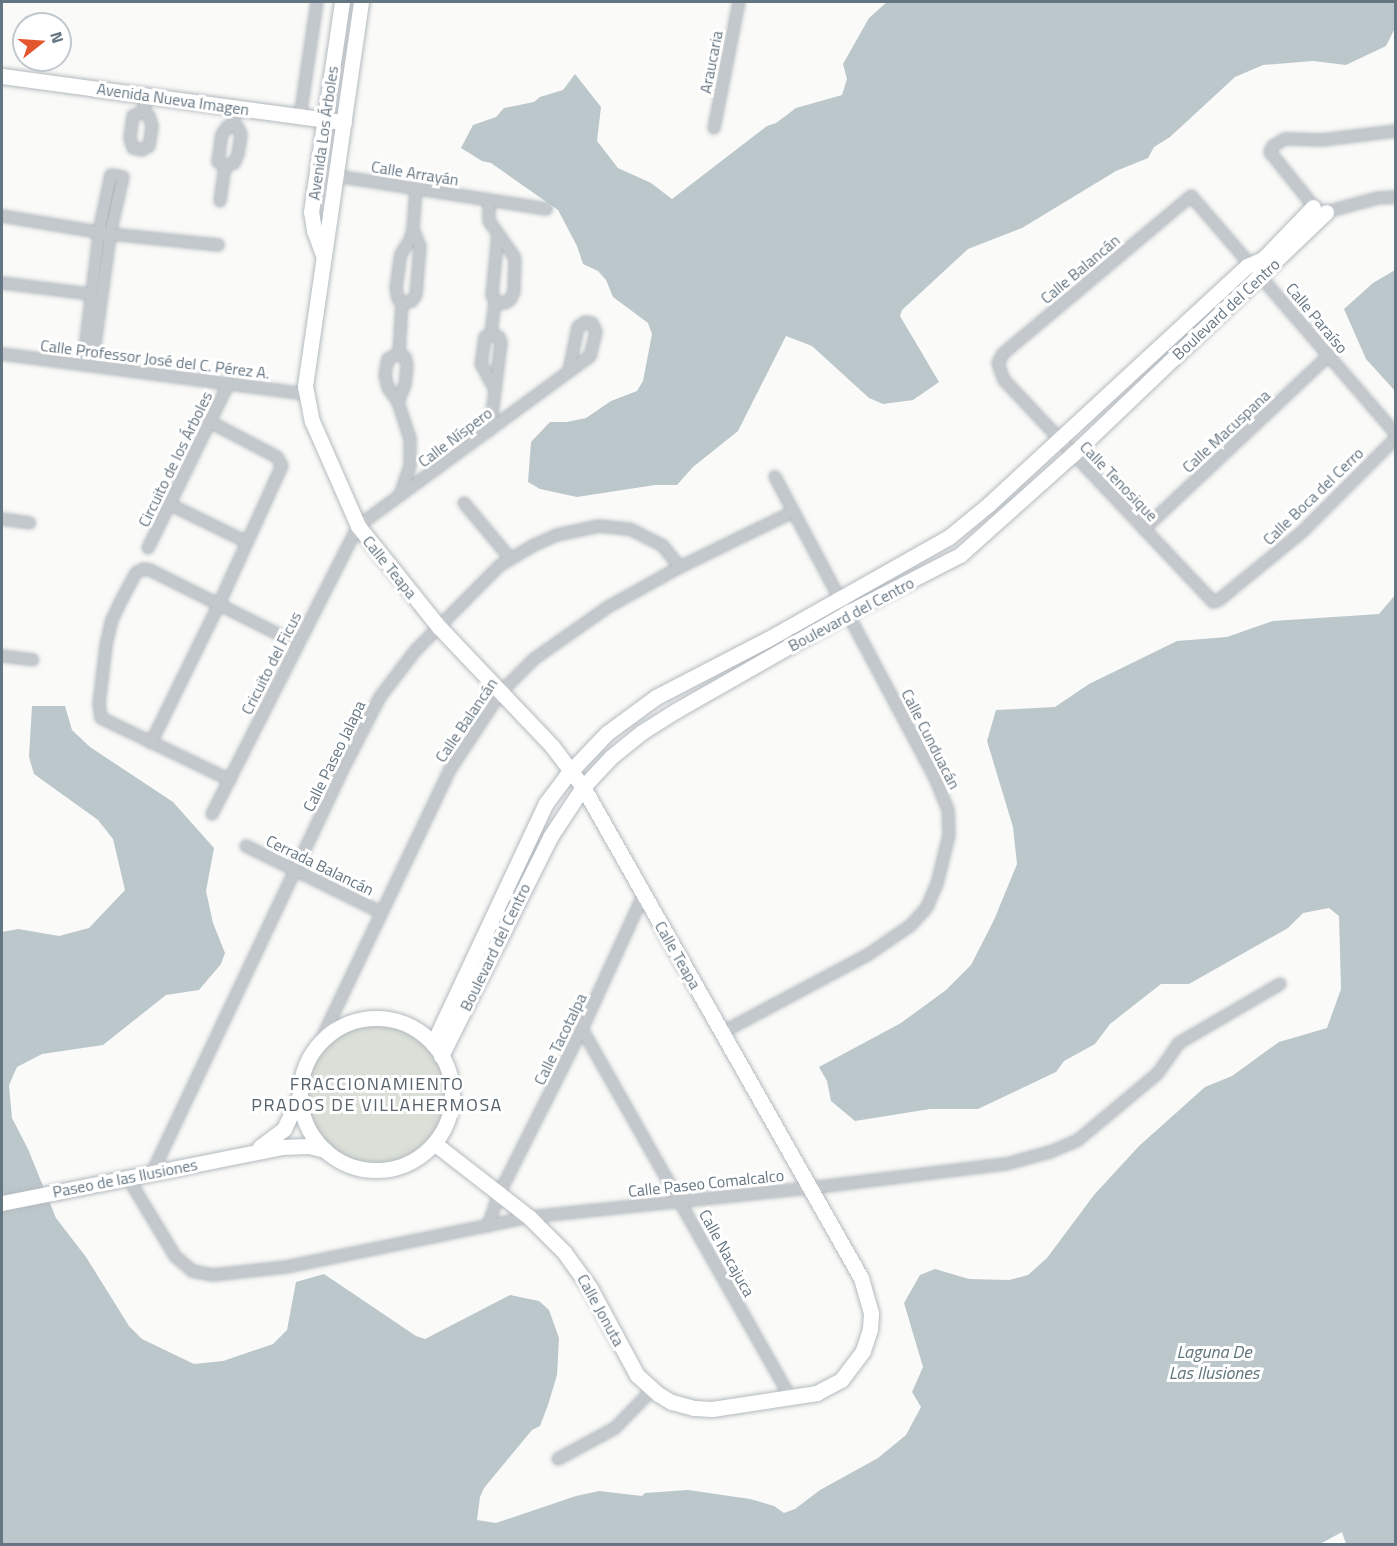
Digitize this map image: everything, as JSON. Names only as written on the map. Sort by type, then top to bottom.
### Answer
[{"type":"street","points":[[300,117],[317,2]]},
{"type":"street","name":"Avenida Los Árboles","points":[[324,263],[311,212],[342,2]]},
{"type":"street","name":"Avenida Los Árboles","points":[[358,526],[320,442],[305,394],[361,2]]},
{"type":"street","name":"Araucaria","points":[[714,128],[738,2]]},
{"type":"street","name":"Avenida Nueva Imagen","points":[[2,76],[145,104],[236,108],[344,123]]},
{"type":"street","points":[[233,126],[236,108]]},
{"type":"street","points":[[233,126],[238,128],[241,134],[238,154],[234,163],[225,167],[218,162],[222,134],[227,127],[233,126]]},
{"type":"street","points":[[1395,131],[1322,140],[1285,139],[1273,146],[1270,152],[1273,159],[1319,210],[1378,198],[1395,197]]},
{"type":"street","points":[[220,201],[225,167]]},
{"type":"street","name":"Calle Arrayán","points":[[336,176],[546,209]]},
{"type":"street","points":[[399,353],[402,302],[396,294],[402,254],[413,229],[416,188]]},
{"type":"street","name":"Calle Paraíso","points":[[1191,196],[1256,269],[1395,436]]},
{"type":"street","name":"Calle Balancán","points":[[999,371],[998,363],[1003,354],[1191,196]]},
{"type":"street","points":[[489,200],[488,217],[513,255],[516,264],[512,297],[507,302],[495,301]]},
{"type":"street","name":"Boulevard del Centro","points":[[437,1050],[539,817],[555,789],[614,727],[656,697],[949,537],[1256,269],[1273,258],[1319,210]]},
{"type":"street","points":[[2,216],[105,233],[219,245]]},
{"type":"street","points":[[402,302],[412,301],[416,295],[420,246],[413,229]]},
{"type":"street","points":[[87,365],[95,289],[105,233]]},
{"type":"street","points":[[491,334],[498,234]]},
{"type":"street","name":"Boulevard del Centro","points":[[437,1050],[544,847],[583,787],[626,744],[658,721],[849,612],[960,555],[1073,454],[1256,269]]},
{"type":"street","points":[[2,284],[95,289]]},
{"type":"street","points":[[490,430],[501,343],[499,337],[491,334],[485,337],[481,364],[495,389]]},
{"type":"street","points":[[398,498],[406,481],[411,450],[407,427],[398,402],[388,387],[385,375],[388,359],[399,353]]},
{"type":"street","points":[[398,402],[405,385],[408,364],[405,357],[399,353]]},
{"type":"street","name":"Calle Professor José del C. Pérez A.","points":[[2,354],[305,394]]},
{"type":"street","name":"Calle Macuspana","points":[[1144,529],[1329,356]]},
{"type":"street","name":"Calle Níspero","points":[[358,526],[569,371]]},
{"type":"street","name":"Calle Tenosique","points":[[999,371],[1004,380],[1206,598],[1213,602],[1222,597]]},
{"type":"street","name":"Circuito de los Árboles","points":[[148,548],[229,383]]},
{"type":"street","points":[[151,742],[219,604],[281,468],[281,461],[210,422]]},
{"type":"street","name":"Calle Boca del Cerro","points":[[1222,597],[1306,528],[1395,436]]},
{"type":"street","name":"Calle Cunduacán","points":[[723,1032],[868,954],[903,932],[927,907],[942,870],[950,827],[945,801],[849,612],[839,598],[775,477]]},
{"type":"street","points":[[464,503],[510,558]]},
{"type":"street","points":[[169,504],[247,542]]},
{"type":"street","name":"Calle Balancán","points":[[320,1042],[380,912],[456,757],[501,693],[534,659],[608,607],[680,567],[793,512]]},
{"type":"street","points":[[2,519],[30,523]]},
{"type":"street","name":"Calle Paseo Jalapa","points":[[152,1173],[380,697],[395,674],[493,571],[510,558],[557,535],[607,525],[630,529],[654,539],[670,553],[680,567]]},
{"type":"street","name":"Calle Teapa","points":[[358,526],[439,627],[572,770],[861,1278],[869,1298],[870,1321],[862,1351],[841,1380],[817,1393],[791,1398]]},
{"type":"street","name":"Cricuito del Ficus","points":[[212,814],[358,526]]},
{"type":"street","points":[[230,780],[106,722],[100,713],[108,634],[121,602],[136,573],[146,569],[298,644]]},
{"type":"street","points":[[2,656],[33,660]]},
{"type":"street","name":"Cerrada Balancán","points":[[246,846],[380,912]]},
{"type":"street","name":"Calle Tacotalpa","points":[[488,1226],[499,1194],[582,1029],[643,896]]},
{"type":"street","name":"Calle Paseo Comalcalco","points":[[128,1179],[175,1256],[189,1269],[204,1274],[276,1268],[529,1217],[810,1188],[1006,1164],[1065,1147],[1084,1136],[1162,1068],[1179,1043],[1280,984]]},
{"type":"street","points":[[249,1153],[271,1141],[284,1129],[300,1094],[306,1065],[320,1042],[333,1031],[349,1023],[377,1018],[409,1025],[437,1050],[450,1078],[451,1098],[448,1117],[434,1143],[413,1160],[386,1169],[352,1166],[326,1151],[306,1122],[300,1094]]},
{"type":"street","name":"Calle Nacajuca","points":[[582,1029],[681,1200],[791,1398]]},
{"type":"street","name":"Calle Jonuta","points":[[434,1143],[529,1217],[579,1272],[632,1368],[652,1390],[677,1404],[703,1409],[791,1398]]},
{"type":"street","name":"Paseo de las Ilusiones","points":[[2,1203],[249,1153],[300,1145],[326,1151]]},
{"type":"street","points":[[558,1459],[615,1428],[652,1390]]},
{"type":"shaded area","points":[[376,1018],[405,1024],[430,1040],[446,1065],[452,1094],[446,1123],[430,1148],[405,1164],[376,1170],[347,1164],[322,1148],[306,1123],[300,1094],[306,1065],[322,1040],[347,1024]]},
{"type":"water","points":[[887,2],[1395,2],[1396,26],[1386,46],[1346,65],[1313,61],[1263,65],[1235,77],[1170,137],[1154,147],[1148,158],[1116,171],[1022,228],[968,249],[902,310],[900,316],[939,382],[913,400],[883,404],[869,398],[812,346],[786,336],[738,431],[693,467],[677,485],[655,485],[577,497],[540,489],[528,482],[531,442],[550,422],[567,422],[586,418],[611,401],[637,391],[643,381],[652,334],[648,323],[613,297],[606,280],[598,271],[583,264],[577,246],[558,210],[491,163],[482,161],[461,148],[473,125],[496,117],[504,108],[534,102],[540,97],[563,90],[575,74],[601,107],[597,141],[618,168],[651,183],[672,199],[767,126],[776,123],[796,108],[842,95],[847,79],[843,64],[869,18]]},
{"type":"water","points":[[1395,270],[1395,391],[1366,359],[1344,309],[1373,283]]},
{"type":"water","name":"Laguna De Las Ilusiones","points":[[1395,595],[1395,1544],[1346,1544],[1342,1532],[1320,1544],[2,1544],[2,932],[18,929],[59,936],[89,928],[125,890],[113,839],[98,820],[34,774],[29,757],[32,706],[65,706],[72,730],[90,747],[173,802],[214,848],[206,891],[213,923],[225,953],[221,964],[199,990],[166,995],[103,1045],[42,1054],[17,1067],[9,1085],[12,1118],[28,1149],[56,1218],[86,1257],[129,1326],[142,1339],[194,1364],[223,1361],[273,1344],[287,1330],[296,1282],[324,1274],[416,1336],[425,1339],[510,1295],[539,1301],[549,1310],[559,1338],[557,1375],[540,1426],[532,1430],[484,1488],[480,1497],[477,1520],[496,1523],[576,1496],[599,1491],[642,1496],[645,1493],[688,1490],[750,1499],[774,1506],[784,1513],[795,1509],[820,1490],[878,1458],[906,1435],[921,1407],[912,1392],[923,1367],[904,1303],[920,1275],[935,1269],[969,1279],[1009,1280],[1028,1275],[1047,1258],[1094,1195],[1139,1146],[1205,1087],[1232,1076],[1279,1042],[1327,1028],[1341,989],[1339,916],[1329,908],[1303,913],[1288,928],[1189,984],[1161,984],[1110,1024],[1095,1044],[1064,1061],[1056,1072],[978,1109],[930,1109],[855,1121],[831,1101],[827,1081],[819,1067],[901,1023],[946,990],[971,965],[994,920],[1017,864],[1013,827],[987,741],[996,710],[1055,707],[1089,684],[1177,641],[1227,637],[1273,621],[1379,614]]},
{"type":"district","name":"FRACCIONAMIENTO PRADOS DE VILLAHERMOSA","points":[[377,1095]]}]
